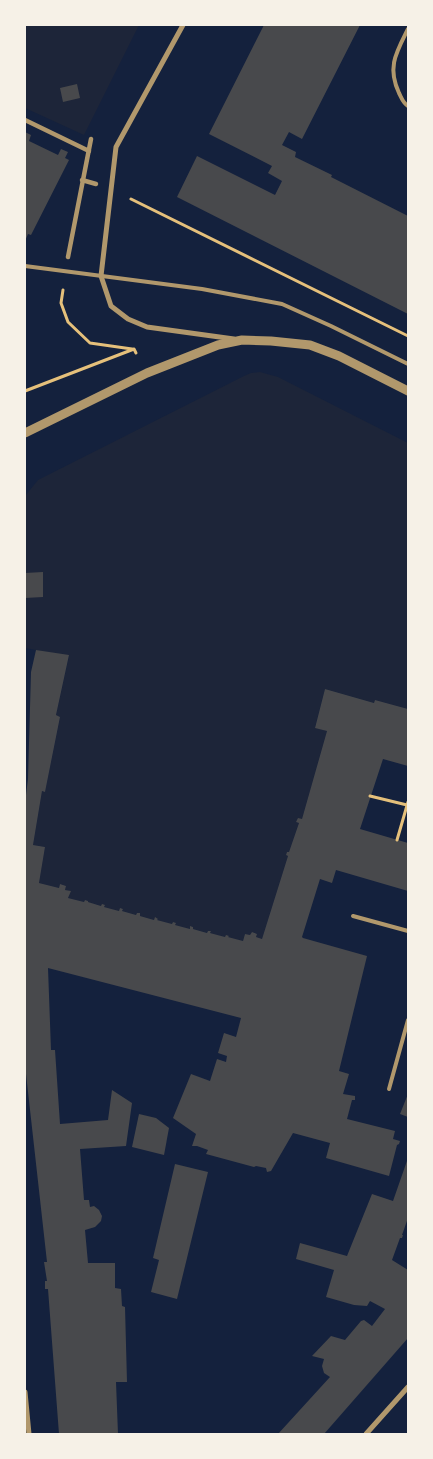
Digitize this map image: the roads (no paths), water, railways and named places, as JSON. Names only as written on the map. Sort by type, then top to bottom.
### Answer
[{"type":"street","points":[[184,25],[116,147],[101,276],[110,306],[128,320],[147,327],[242,340],[271,341],[310,346],[339,356],[408,391]]},
{"type":"street","points":[[25,120],[89,151]]},
{"type":"street","points":[[68,257],[91,139]]},
{"type":"street","points":[[82,180],[96,184]]},
{"type":"street","points":[[25,433],[147,373],[218,345],[242,340]]},
{"type":"street","points":[[366,1434],[408,1387]]},
{"type":"street","points":[[25,1392],[29,1434]]},
{"type":"lane","points":[[408,29],[394,57],[394,82],[404,104],[408,106]]},
{"type":"lane","points":[[25,266],[202,289],[282,304],[408,364]]},
{"type":"lane","points":[[353,916],[408,931]]},
{"type":"lane","points":[[389,1090],[408,1020]]}]
